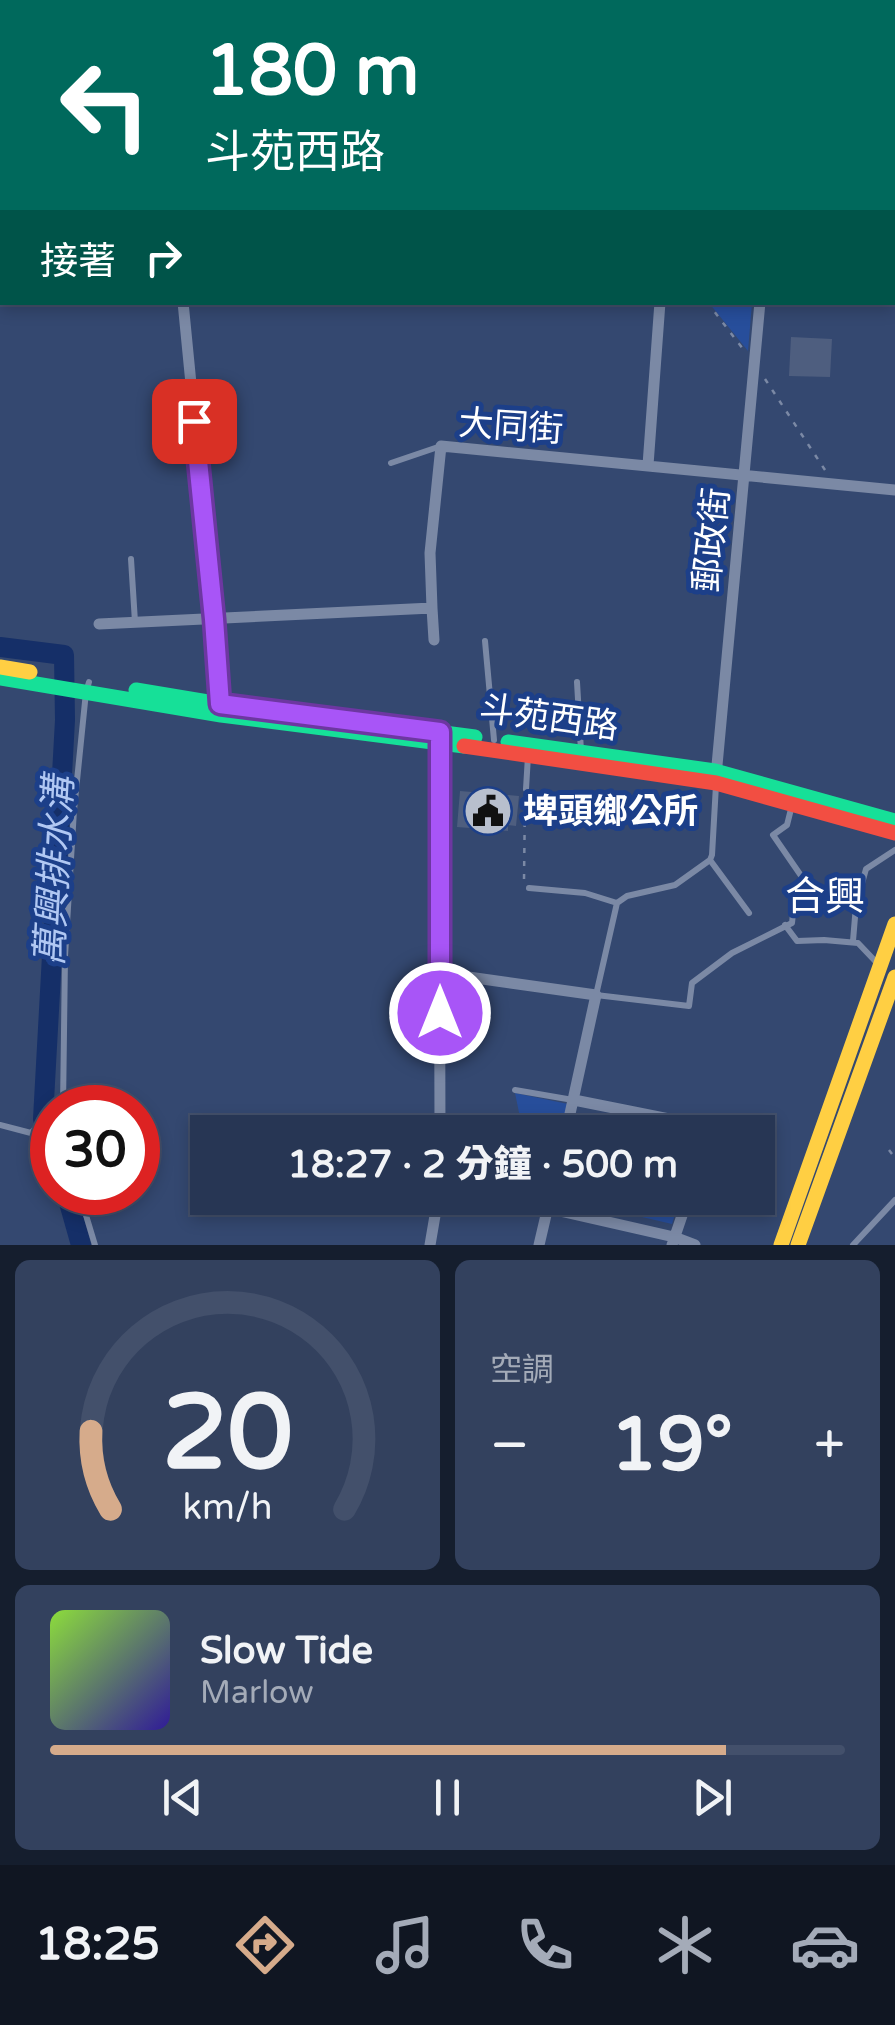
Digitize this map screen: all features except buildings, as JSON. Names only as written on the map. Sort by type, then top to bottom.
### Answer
[{"type":"main road","points":[[0,667],[79,686]]},
{"type":"main road","points":[[0,678],[79,686]]},
{"type":"main road","name":"斗苑西路","points":[[79,686],[220,710],[716,777],[792,805],[895,833]]},
{"type":"main road","name":"斗苑西路","points":[[439,738],[494,740],[529,750],[581,752],[716,777],[895,821]]},
{"type":"main road","points":[[798,1245],[890,972],[895,924]]},
{"type":"main road","points":[[781,1245],[890,972]]},
{"type":"street","points":[[183,305],[220,710]]},
{"type":"street","points":[[648,465],[660,305]]},
{"type":"street","name":"郵政街","points":[[716,777],[760,305]]},
{"type":"street","name":"大同街","points":[[434,640],[430,553],[441,446],[895,490]]},
{"type":"street","points":[[99,624],[432,608]]},
{"type":"street","points":[[439,738],[440,1115]]},
{"type":"street","points":[[440,973],[596,995],[570,1115]]},
{"type":"street","points":[[574,1100],[649,1115]]},
{"type":"street","points":[[430,1245],[435,1215]]},
{"type":"street","points":[[539,1245],[546,1215]]},
{"type":"street","points":[[590,1215],[694,1245]]},
{"type":"street","points":[[673,1241],[682,1215]]},
{"type":"lane","points":[[392,463],[441,446]]},
{"type":"lane","points":[[131,558],[135,623]]},
{"type":"lane","points":[[486,641],[494,740]]},
{"type":"lane","points":[[577,682],[581,752]]},
{"type":"lane","points":[[63,1085],[79,686]]},
{"type":"lane","points":[[526,790],[529,750]]},
{"type":"lane","points":[[716,777],[710,860],[675,886],[626,896],[617,903],[596,995],[689,1006],[692,983],[732,953],[792,922],[794,904],[804,880],[773,835],[787,825],[792,805]]},
{"type":"lane","points":[[853,942],[856,905],[866,869],[895,850]]},
{"type":"lane","points":[[710,860],[749,914]]},
{"type":"lane","points":[[529,888],[585,893],[617,903]]},
{"type":"lane","points":[[785,925],[797,942],[858,942],[890,972]]},
{"type":"lane","points":[[515,1090],[574,1100]]},
{"type":"lane","points":[[0,1125],[30,1133]]},
{"type":"lane","points":[[852,1245],[895,1200]]},
{"type":"lane","points":[[86,1215],[95,1245]]},
{"type":"path","points":[[709,305],[755,364],[834,484]]},
{"type":"path","points":[[526,790],[524,880],[529,888]]},
{"type":"path","points":[[889,1150],[895,1158]]},
{"type":"shaded area","points":[[711,305],[752,305],[748,351]]},
{"type":"shaded area","points":[[515,1093],[568,1104],[565,1115],[520,1115]]},
{"type":"shaded area","points":[[633,1215],[675,1215],[672,1224]]},
{"type":"waterway","name":"萬興排水溝","points":[[0,647],[64,655],[65,720],[45,1085]]},
{"type":"waterway","name":"萬興排水溝","points":[[73,1215],[81,1245]]},
{"type":"traffic: fast","points":[[0,678],[221,715],[464,746]]},
{"type":"traffic: fast","points":[[136,690],[475,737]]},
{"type":"traffic: fast","points":[[508,742],[715,771],[895,821]]},
{"type":"traffic: slow","points":[[0,667],[30,672]]},
{"type":"traffic: slow","points":[[781,1245],[895,924]]},
{"type":"traffic: slow","points":[[798,1245],[895,977]]},
{"type":"traffic: jam","points":[[464,746],[716,783],[895,833]]},
{"type":"place","name":"埤頭鄉公所","points":[[488,811]]},
{"type":"district","name":"合興","points":[[825,896]]},
{"type":"route","points":[[194,421],[220,704],[440,732],[440,1013]]}]
